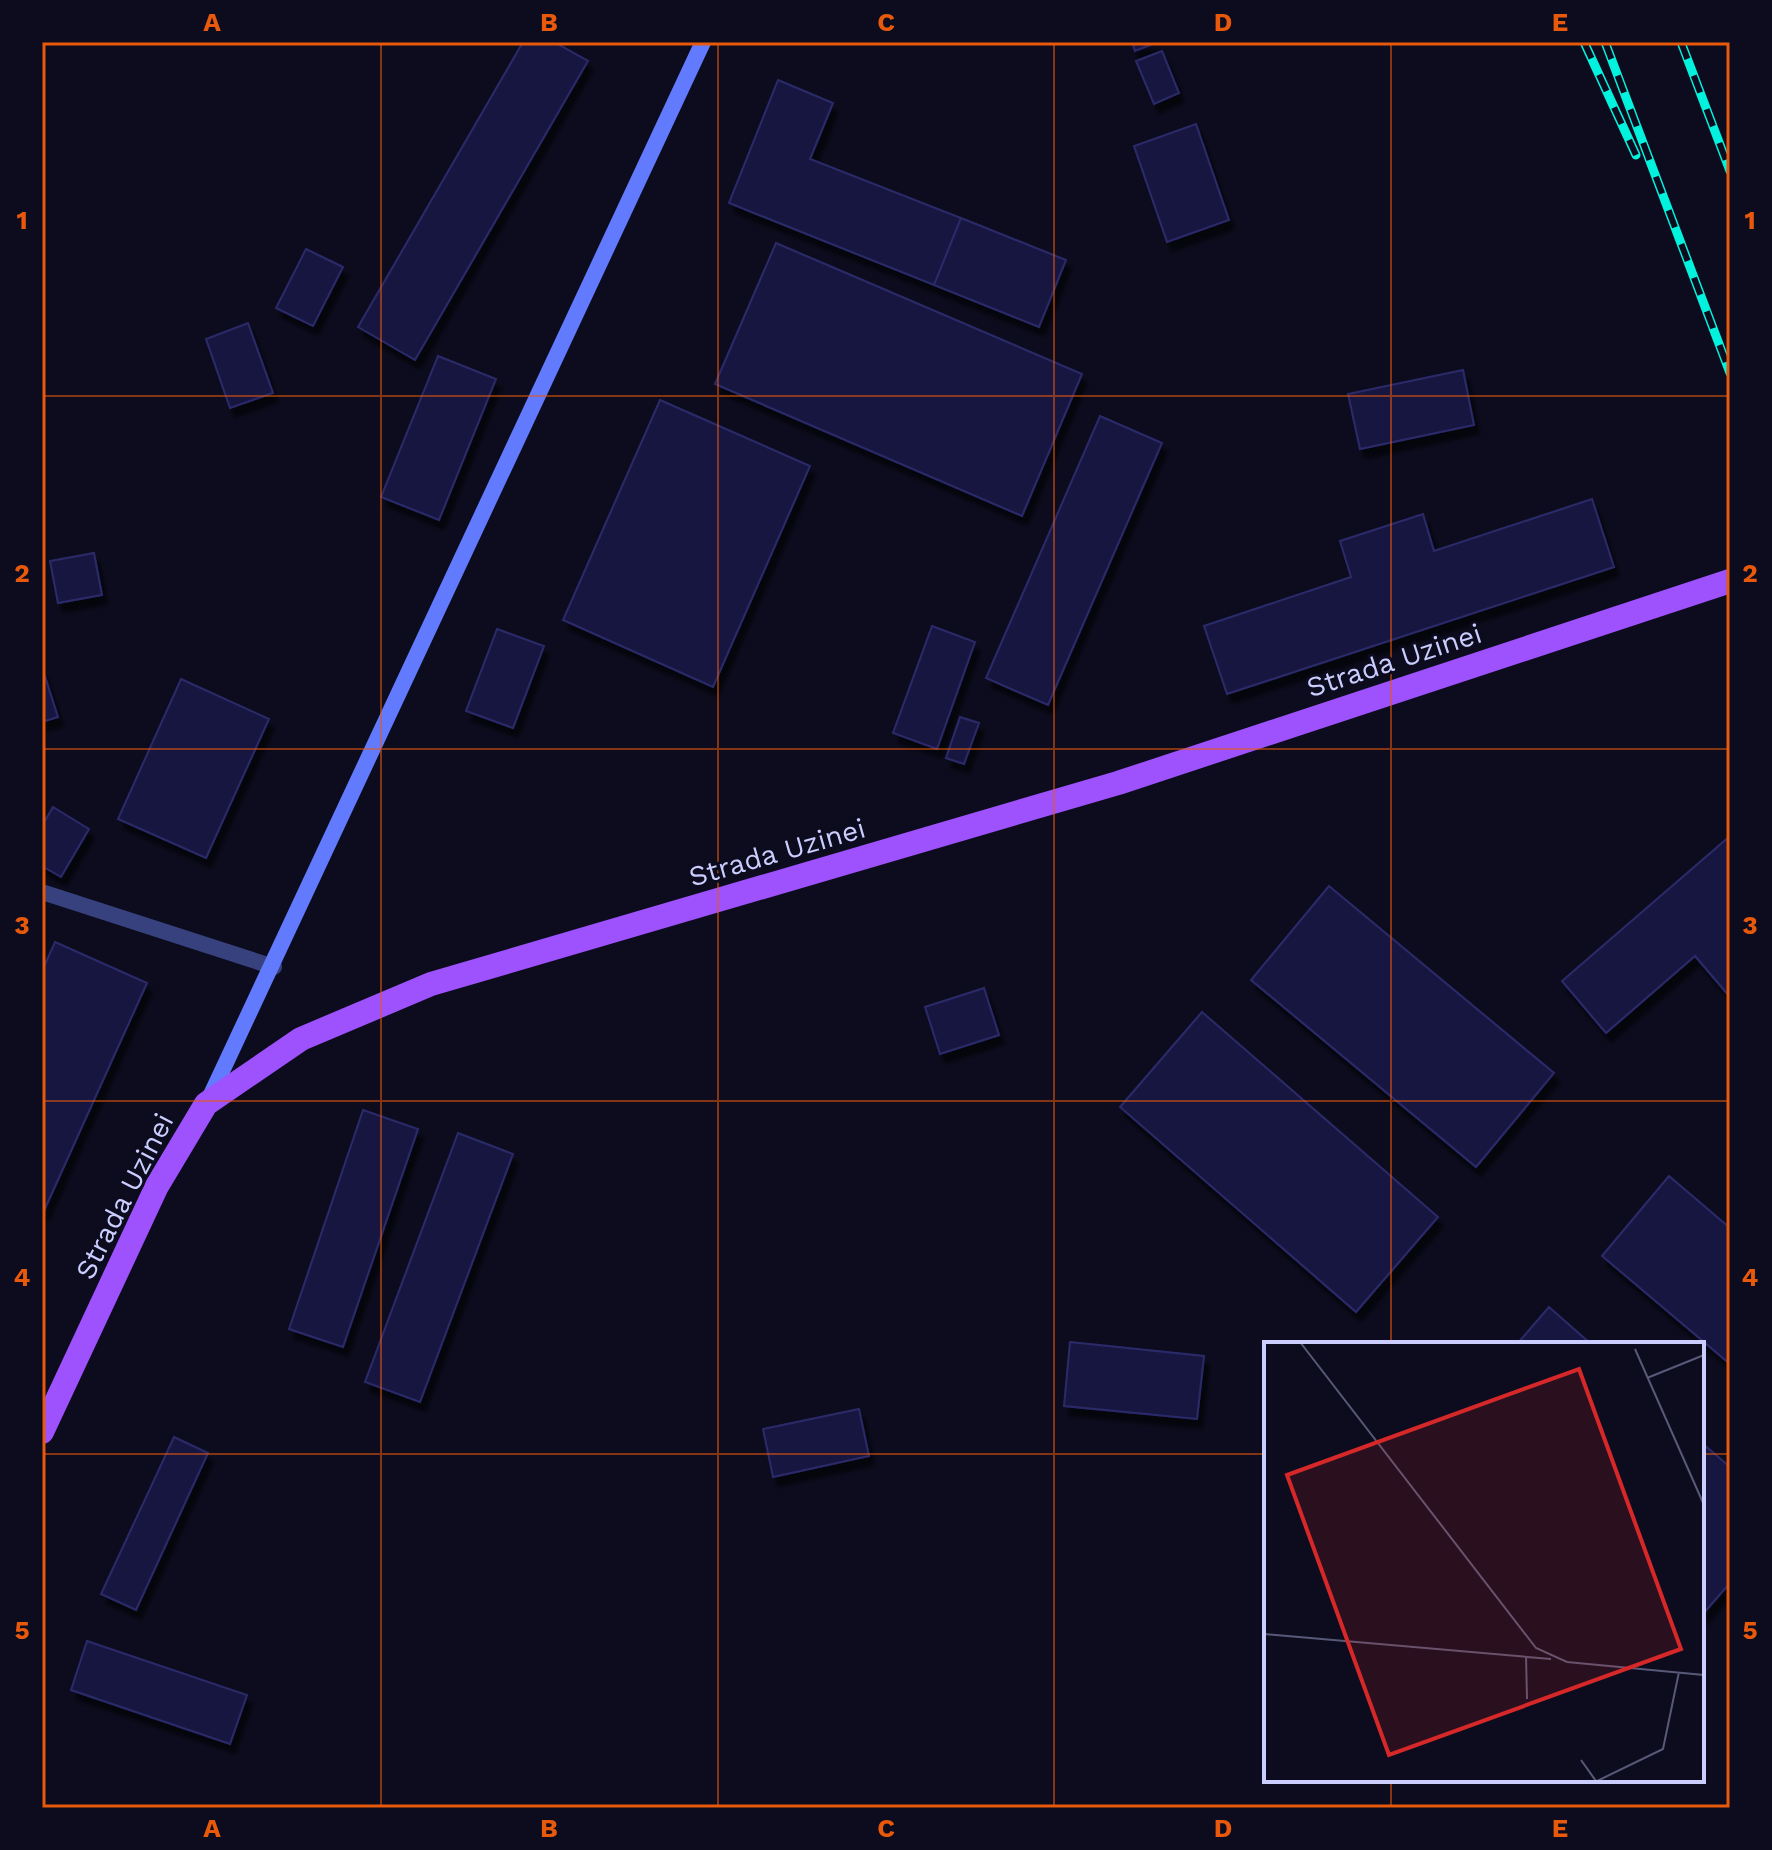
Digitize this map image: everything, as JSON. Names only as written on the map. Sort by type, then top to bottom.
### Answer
[{"type":"main road","points":[[206,1104],[274,967],[703,42]]},
{"type":"main road","name":"Strada Uzinei","points":[[42,1432],[157,1186],[206,1104],[301,1039],[431,984],[1118,783],[1730,581]]},
{"type":"lane","points":[[42,892],[274,967]]},
{"type":"building","points":[[523,42],[554,42],[588,61],[415,360],[358,327]]},
{"type":"building","points":[[1132,42],[1158,42],[1135,51]]},
{"type":"building","points":[[1162,51],[1179,93],[1154,104],[1136,61]]},
{"type":"building","points":[[778,80],[833,103],[810,159],[961,218],[934,285],[729,203]]},
{"type":"building","points":[[1196,124],[1229,220],[1167,242],[1134,146]]},
{"type":"building","points":[[961,218],[1066,260],[1039,327],[934,285]]},
{"type":"building","points":[[776,243],[1082,374],[1022,516],[715,384]]},
{"type":"building","points":[[306,249],[343,267],[313,326],[276,308]]},
{"type":"building","points":[[248,323],[273,393],[230,408],[206,339]]},
{"type":"building","points":[[438,356],[496,379],[439,520],[381,497]]},
{"type":"building","points":[[1463,370],[1474,425],[1360,449],[1348,394]]},
{"type":"building","points":[[660,400],[810,466],[713,687],[563,620]]},
{"type":"building","points":[[1100,416],[1162,443],[1048,705],[986,678]]},
{"type":"building","points":[[1592,499],[1614,567],[1227,694],[1204,626],[1351,577],[1340,541],[1423,514],[1434,551]]},
{"type":"building","points":[[94,553],[102,595],[58,603],[50,561]]},
{"type":"building","points":[[932,626],[975,642],[937,749],[893,733]]},
{"type":"building","points":[[497,629],[544,646],[513,728],[466,711]]},
{"type":"building","points":[[42,667],[58,717],[42,722]]},
{"type":"building","points":[[181,679],[269,719],[206,858],[118,819]]},
{"type":"building","points":[[960,717],[979,723],[964,764],[946,758]]},
{"type":"building","points":[[53,807],[89,829],[61,877],[42,866],[42,826]]},
{"type":"building","points":[[1730,836],[1730,997],[1695,956],[1606,1033],[1562,981]]},
{"type":"building","points":[[1329,886],[1554,1073],[1476,1167],[1251,980]]},
{"type":"building","points":[[55,942],[147,983],[43,1213],[42,971]]},
{"type":"building","points":[[984,988],[999,1035],[940,1054],[925,1007]]},
{"type":"building","points":[[1202,1012],[1438,1217],[1356,1312],[1120,1107]]},
{"type":"building","points":[[363,1110],[418,1129],[343,1347],[289,1329]]},
{"type":"building","points":[[458,1133],[513,1154],[420,1402],[365,1382]]},
{"type":"building","points":[[1669,1176],[1730,1228],[1730,1364],[1704,1342],[1602,1256]]},
{"type":"building","points":[[1549,1307],[1589,1342],[1519,1342]]},
{"type":"building","points":[[1070,1342],[1204,1356],[1197,1419],[1064,1406]]},
{"type":"building","points":[[859,1409],[869,1456],[773,1477],[763,1429]]},
{"type":"building","points":[[174,1437],[208,1453],[136,1610],[101,1594]]},
{"type":"building","points":[[1704,1445],[1730,1467],[1730,1583],[1704,1613]]},
{"type":"building","points":[[87,1641],[247,1695],[230,1744],[71,1690]]},
{"type":"railway","points":[[1584,42],[1636,155]]},
{"type":"railway","points":[[1605,42],[1730,373]]},
{"type":"railway","points":[[1681,42],[1730,171]]}]
